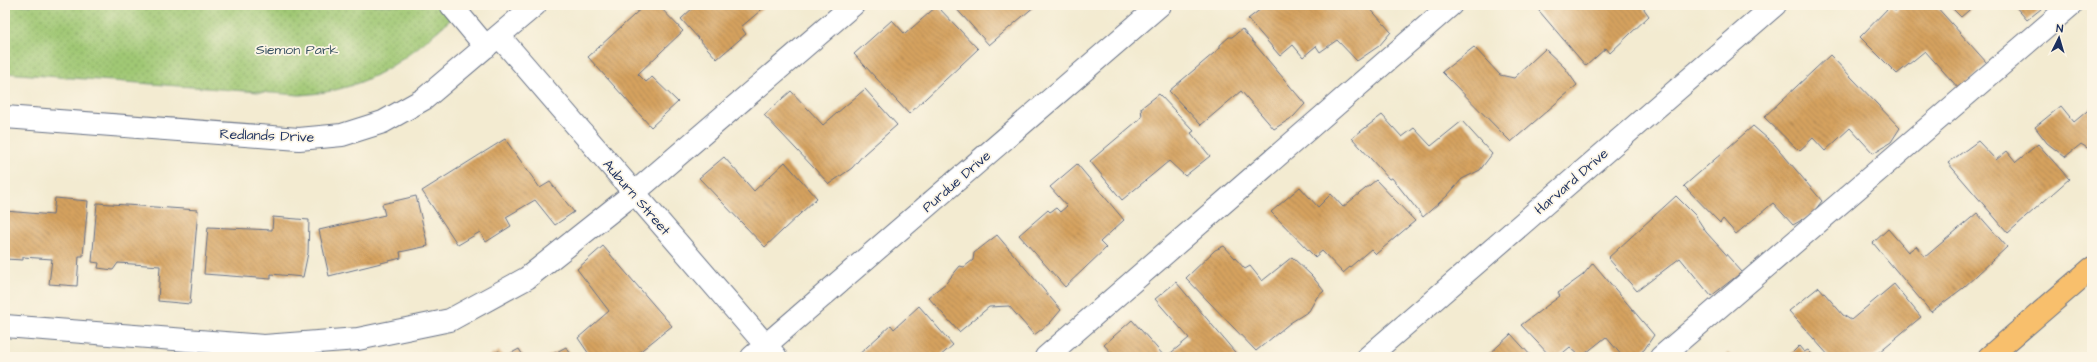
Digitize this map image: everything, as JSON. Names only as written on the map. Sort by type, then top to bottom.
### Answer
[{"type":"main road","points":[[1989,357],[2092,268]]},
{"type":"street","name":"Auburn Street","points":[[451,5],[492,42],[634,193],[764,353]]},
{"type":"street","name":"Redlands Drive","points":[[5,117],[299,139],[342,135],[383,122],[424,99],[535,5]]},
{"type":"street","points":[[5,326],[264,346],[358,339],[450,320],[527,278],[634,193],[853,5]]},
{"type":"street","name":"Purdue Drive","points":[[764,353],[1160,5]]},
{"type":"street","points":[[1046,357],[1451,5]]},
{"type":"street","name":"Harvard Drive","points":[[1368,357],[1775,5]]},
{"type":"street","points":[[1661,357],[2071,5]]},
{"type":"green space","name":"Siemon Park","points":[[5,5],[467,5],[410,53],[392,66],[372,77],[350,86],[326,92],[299,95],[5,73]]},
{"type":"building","points":[[645,5],[658,5],[683,31],[638,74],[646,82],[652,77],[678,102],[651,127],[588,57]]},
{"type":"building","points":[[696,5],[767,5],[741,27],[746,34],[717,59],[681,19]]},
{"type":"building","points":[[953,5],[1036,5],[989,45]]},
{"type":"building","points":[[1266,5],[1367,5],[1391,32],[1379,46],[1357,61],[1337,40],[1320,52],[1316,46],[1303,57],[1293,45],[1280,56],[1248,19]]},
{"type":"building","points":[[1534,5],[1641,5],[1649,16],[1610,53],[1606,48],[1586,66]]},
{"type":"building","points":[[1902,5],[1935,5],[1987,63],[1960,90],[1925,51],[1897,74],[1860,37],[1890,6],[1895,11]]},
{"type":"building","points":[[1949,5],[1975,5],[1961,17]]},
{"type":"building","points":[[2014,5],[2046,5],[2027,20]]},
{"type":"building","points":[[937,6],[978,49],[909,114],[854,54],[892,20],[905,34]]},
{"type":"building","points":[[1242,29],[1305,104],[1293,117],[1274,129],[1241,91],[1201,125],[1169,91],[1220,48],[1220,45],[1229,37],[1232,37]]},
{"type":"building","points":[[1474,47],[1500,75],[1514,78],[1545,49],[1565,68],[1577,85],[1511,142],[1442,72]]},
{"type":"building","points":[[1830,55],[1900,128],[1891,142],[1873,153],[1850,128],[1825,151],[1813,138],[1799,151],[1764,117]]},
{"type":"building","points":[[865,89],[897,125],[864,154],[852,168],[829,184],[764,115],[791,91],[823,125]]},
{"type":"building","points":[[1159,94],[1194,131],[1191,133],[1210,156],[1185,176],[1169,161],[1122,200],[1090,161],[1142,117],[1141,108]]},
{"type":"building","points":[[2061,106],[2074,122],[2092,107],[2092,151],[2081,144],[2065,157],[2047,143],[2035,127]]},
{"type":"building","points":[[1382,115],[1402,137],[1414,128],[1431,146],[1462,121],[1492,154],[1480,170],[1462,179],[1447,196],[1423,217],[1392,178],[1389,179],[1352,138]]},
{"type":"building","points":[[1753,126],[1775,145],[1822,201],[1812,214],[1793,225],[1773,203],[1736,234],[1723,219],[1720,223],[1684,186]]},
{"type":"building","points":[[505,139],[540,188],[550,182],[574,212],[555,225],[535,200],[506,217],[511,226],[486,242],[480,232],[458,245],[422,191]]},
{"type":"building","points":[[1978,141],[1996,160],[2007,151],[2016,162],[2038,144],[2069,179],[2008,233],[1948,163]]},
{"type":"building","points":[[724,157],[754,191],[785,162],[817,198],[765,247],[699,178]]},
{"type":"building","points":[[1077,164],[1124,220],[1100,242],[1106,248],[1065,287],[1019,235],[1048,210],[1050,212],[1056,208],[1060,212],[1067,206],[1050,187]]},
{"type":"building","points":[[1376,180],[1415,221],[1376,254],[1371,249],[1343,273],[1322,251],[1315,257],[1271,212],[1300,187],[1318,207],[1331,194],[1343,207]]},
{"type":"building","points":[[416,196],[428,246],[400,252],[401,258],[329,276],[319,230],[385,215],[382,204]]},
{"type":"building","points":[[1676,196],[1695,215],[1706,232],[1742,272],[1711,296],[1680,258],[1637,291],[1608,258]]},
{"type":"building","points":[[55,198],[88,201],[83,256],[79,256],[77,286],[49,284],[52,259],[23,257],[23,260],[5,259],[5,211],[53,215]]},
{"type":"building","points":[[97,203],[198,210],[190,304],[158,301],[160,266],[118,263],[113,270],[98,268],[99,263],[92,262]]},
{"type":"building","points":[[1977,213],[2007,247],[1963,288],[1931,312],[1873,243],[1888,229],[1908,252],[1916,246],[1925,257]]},
{"type":"building","points":[[273,217],[309,220],[308,253],[303,277],[271,274],[271,279],[204,274],[208,227],[272,230]]},
{"type":"building","points":[[997,235],[1061,310],[1050,323],[1034,335],[1009,306],[989,307],[959,332],[928,297],[946,283],[960,266],[964,267],[973,260],[974,253]]},
{"type":"building","points":[[603,246],[672,326],[633,357],[591,357],[578,338],[609,311],[577,269]]},
{"type":"building","points":[[1224,246],[1245,269],[1250,266],[1262,281],[1292,257],[1312,276],[1324,291],[1317,297],[1309,311],[1290,323],[1256,351],[1186,278],[1215,250]]},
{"type":"building","points":[[1593,263],[1654,335],[1644,350],[1633,357],[1623,357],[1606,337],[1581,357],[1570,347],[1558,357],[1551,357],[1521,325],[1560,296],[1558,293],[1583,275]]},
{"type":"building","points":[[1176,282],[1239,357],[1166,357],[1189,338],[1155,299]]},
{"type":"building","points":[[1894,284],[1921,317],[1873,357],[1830,357],[1789,311],[1819,287],[1843,315],[1851,320]]},
{"type":"building","points":[[919,306],[953,345],[939,357],[856,357],[891,325],[894,329]]},
{"type":"building","points":[[1132,320],[1165,357],[1115,357],[1104,345]]},
{"type":"building","points":[[1511,334],[1532,357],[1486,357]]},
{"type":"building","points":[[1799,346],[1804,352],[1808,350],[1815,357],[1788,357]]},
{"type":"building","points":[[566,347],[573,357],[547,357]]},
{"type":"building","points":[[519,349],[524,357],[504,357]]},
{"type":"building","points":[[499,351],[504,357],[487,357]]},
{"type":"building","points":[[1728,353],[1732,357],[1723,357]]}]
